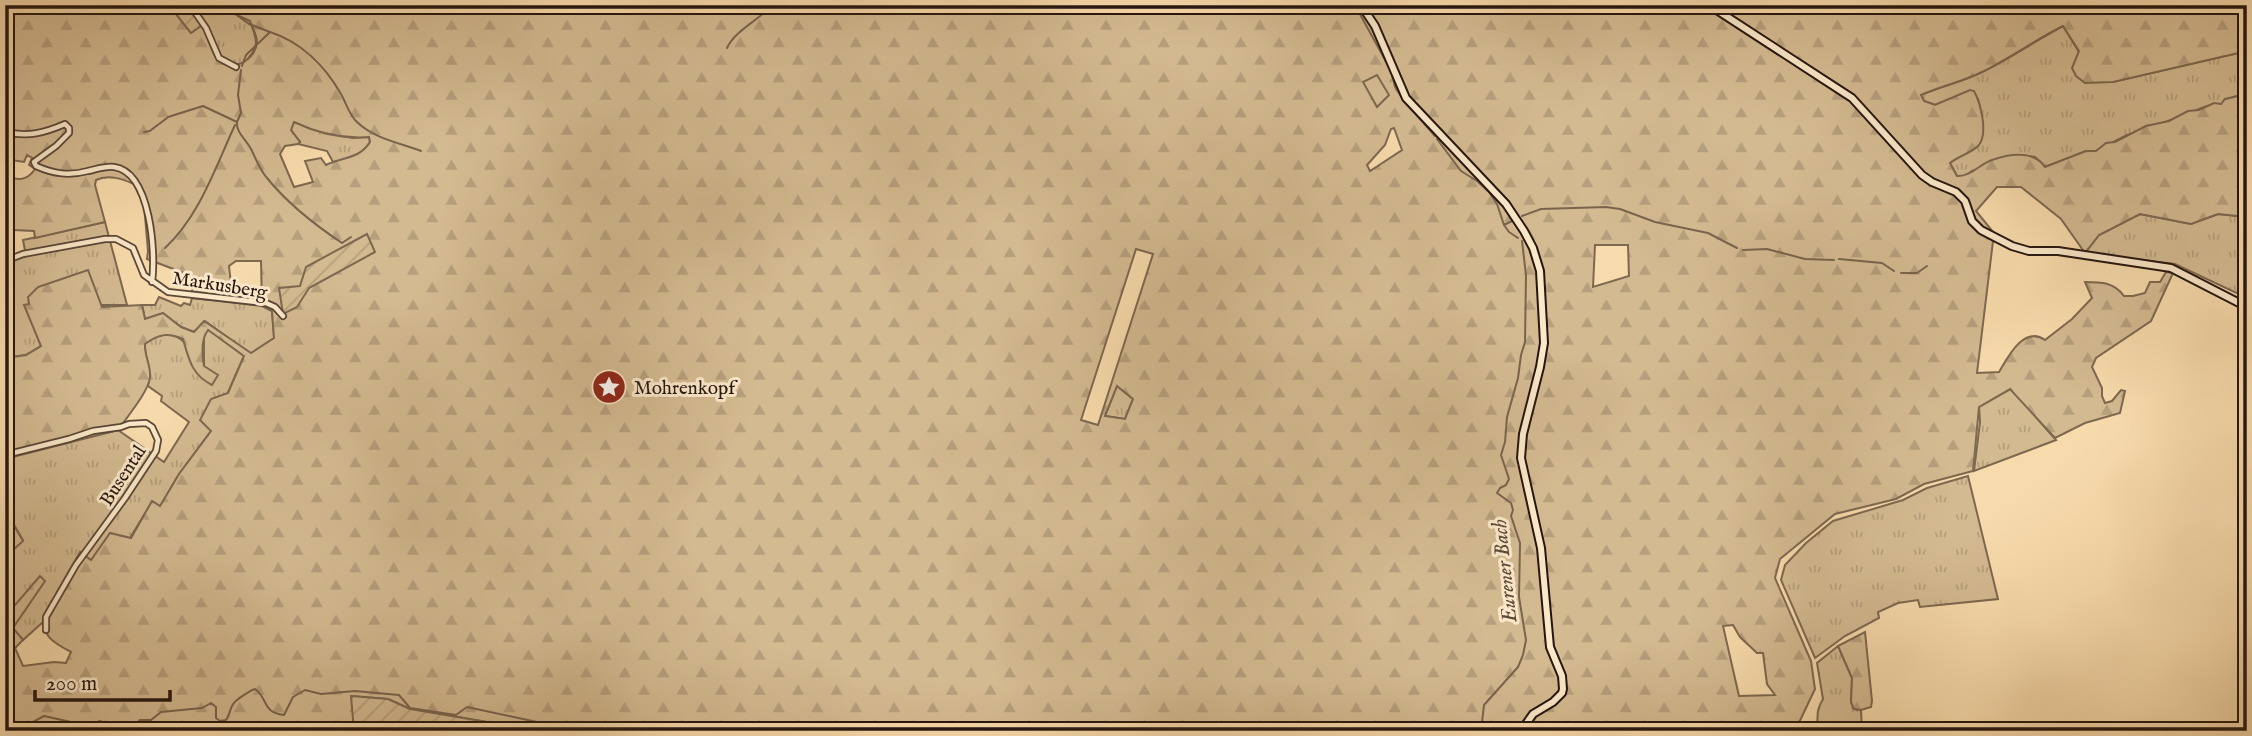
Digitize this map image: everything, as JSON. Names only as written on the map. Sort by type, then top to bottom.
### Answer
[{"type":"street","points":[[190,5],[206,28],[219,58],[236,67]]},
{"type":"street","points":[[1361,5],[1375,26],[1406,98],[1506,204],[1533,247],[1540,271],[1544,343],[1523,435],[1521,458],[1541,548],[1550,647],[1562,676],[1563,689],[1553,702],[1533,714],[1521,731]]},
{"type":"street","points":[[1709,5],[1852,98],[1922,175],[1931,182],[1955,192],[1965,201],[1972,221],[1992,237],[2029,251],[2058,251],[2171,268],[2247,307]]},
{"type":"street","name":"Markusberg","points":[[5,132],[46,133],[65,124],[69,133],[34,162],[36,166],[62,175],[104,166],[114,167],[121,168],[134,178],[147,211],[153,262],[152,282]]},
{"type":"street","name":"Markusberg","points":[[5,261],[23,254],[116,239],[133,248],[144,275],[168,292],[266,303],[275,307],[283,316]]},
{"type":"street","name":"Busental","points":[[5,455],[129,424],[146,423],[152,427],[158,440],[156,452],[76,565],[46,617],[46,630]]},
{"type":"green space","points":[[34,5],[124,5],[131,10],[172,9],[191,33],[202,25],[219,61],[237,65],[253,54],[257,42],[250,21],[233,13],[227,5],[2247,5],[2247,51],[2113,82],[2085,83],[2076,76],[2072,68],[2079,51],[2063,26],[1982,72],[1921,95],[1924,101],[1935,105],[1970,90],[1974,91],[1981,111],[1983,133],[1976,148],[1950,163],[1957,176],[1962,176],[1992,160],[2013,155],[2034,158],[2045,167],[2086,151],[2096,151],[2106,143],[2115,142],[2146,126],[2169,121],[2188,111],[2199,110],[2214,103],[2221,104],[2225,99],[2247,94],[2247,217],[2218,214],[2191,224],[2140,214],[2099,235],[2085,253],[2061,219],[2021,187],[1997,187],[1976,211],[1994,233],[1977,373],[1999,372],[2012,351],[2024,340],[2037,336],[2045,340],[2072,319],[2092,298],[2085,282],[2107,284],[2124,296],[2133,296],[2145,293],[2150,282],[2160,282],[2166,272],[2173,273],[2151,321],[2096,358],[2092,367],[2102,388],[2105,403],[2112,401],[2121,390],[2125,391],[2120,413],[2085,423],[2055,438],[2010,389],[1979,407],[1973,471],[1924,484],[1896,499],[1835,514],[1780,559],[1775,578],[1811,661],[1815,689],[1795,731],[515,731],[499,724],[410,709],[388,699],[352,696],[354,731],[5,731],[5,613],[10,611],[40,576],[45,581],[13,628],[23,640],[15,648],[23,666],[66,663],[71,652],[47,634],[43,623],[44,616],[80,552],[91,560],[110,533],[131,538],[152,501],[160,506],[179,474],[211,431],[200,420],[211,399],[228,393],[244,356],[208,330],[203,342],[203,357],[204,366],[218,375],[212,385],[196,372],[183,339],[173,335],[155,338],[145,344],[149,383],[118,430],[5,459],[5,358],[26,355],[41,346],[24,305],[29,304],[28,297],[38,287],[88,270],[102,307],[142,305],[145,319],[163,313],[181,327],[194,332],[204,321],[251,353],[274,338],[272,311],[262,306],[261,261],[236,261],[229,266],[233,302],[192,298],[192,276],[147,259],[144,205],[134,184],[111,177],[96,180],[105,222],[35,238],[34,231],[14,230],[11,218],[5,218],[5,173],[21,179],[35,169],[29,165],[32,158],[27,155],[24,162],[5,159],[5,16]],"holes":[[[294,122],[331,134],[369,137],[370,142],[356,155],[326,165],[321,158],[305,161],[313,182],[294,187],[280,154],[285,146],[300,142],[291,130]],[[1394,128],[1402,150],[1370,171],[1367,165],[1385,145],[1391,129]],[[1595,245],[1628,245],[1629,276],[1593,287]],[[1136,249],[1153,254],[1098,425],[1081,420]],[[1117,386],[1133,399],[1125,419],[1105,416]],[[1733,625],[1740,637],[1757,653],[1763,653],[1767,684],[1775,695],[1739,696],[1723,626]]]},
{"type":"green space","points":[[124,5],[188,5],[202,25],[191,33],[172,9],[130,10]]},
{"type":"green space","points":[[188,5],[227,5],[233,13],[250,21],[256,44],[243,64],[224,64],[216,58],[208,36]]},
{"type":"green space","points":[[2063,26],[2079,52],[2113,82],[2247,51],[2247,94],[2158,125],[2146,126],[2096,151],[2086,151],[2045,167],[2035,157],[2021,155],[1972,171],[1964,177],[1957,176],[1950,163],[1976,146],[1982,134],[1978,99],[1952,98],[1935,105],[1924,101],[1921,95],[1982,72]]},
{"type":"green space","points":[[1377,75],[1389,95],[1377,107],[1363,82]]},
{"type":"green space","points":[[294,122],[352,138],[369,137],[370,142],[354,156],[333,162],[327,151],[298,144],[300,142],[291,130]]},
{"type":"green space","points":[[2140,214],[2191,224],[2218,214],[2247,217],[2247,298],[2175,264],[2085,253],[2099,235]]},
{"type":"green space","points":[[105,222],[127,305],[25,305],[41,346],[26,355],[5,358],[5,263],[26,256],[23,240]]},
{"type":"green space","points":[[367,234],[375,252],[309,288],[297,307],[283,314],[279,288],[300,286],[306,267]]},
{"type":"green space","points":[[159,297],[181,306],[184,303],[190,305],[192,298],[262,306],[272,311],[274,338],[251,354],[205,321],[194,332],[181,327],[163,313],[145,319],[142,305],[155,305]]},
{"type":"green space","points":[[208,329],[244,356],[211,431],[179,474],[160,507],[152,502],[130,538],[91,560],[80,553],[43,622],[23,640],[13,629],[10,611],[5,613],[5,557],[23,540],[5,510],[5,459],[118,430],[164,462],[189,422],[161,401],[162,396],[148,386],[150,375],[145,343],[156,337],[172,335],[185,343],[204,366],[204,335]]},
{"type":"green space","points":[[1117,386],[1133,399],[1125,419],[1105,416]]},
{"type":"green space","points":[[2011,389],[2056,440],[1974,471],[1980,422],[1979,407]]},
{"type":"green space","points":[[1968,476],[1998,599],[1920,607],[1918,600],[1898,603],[1878,612],[1879,618],[1845,636],[1815,658],[1781,580],[1785,565],[1833,521],[1903,500],[1927,488]]},
{"type":"green space","points":[[5,510],[23,541],[5,557]]},
{"type":"green space","points":[[1865,632],[1872,701],[1871,707],[1861,710],[1854,709],[1851,702],[1852,678],[1838,646]]},
{"type":"green space","points":[[1838,646],[1852,678],[1851,702],[1854,709],[1861,710],[1862,731],[1815,731],[1818,709],[1823,699],[1817,663]]},
{"type":"green space","points":[[351,696],[388,699],[410,709],[499,724],[515,731],[354,731]]},
{"type":"waterway","points":[[223,5],[249,24],[270,32],[246,55],[242,66]]},
{"type":"waterway","name":"Eurener Bach","points":[[1355,5],[1390,69]]},
{"type":"waterway","points":[[727,48],[740,32],[767,10]]},
{"type":"waterway","points":[[270,32],[292,42],[320,65],[335,84],[352,116],[363,128],[421,151]]},
{"type":"waterway","points":[[168,117],[203,106],[237,122],[241,113],[238,95],[241,70]]},
{"type":"waterway","name":"Eurener Bach","points":[[1392,74],[1395,87],[1402,98]]},
{"type":"waterway","name":"Eurener Bach","points":[[1408,105],[1435,136]]},
{"type":"waterway","points":[[151,130],[167,118]]},
{"type":"waterway","points":[[237,122],[240,133],[262,172],[275,188],[342,243],[351,237]]},
{"type":"waterway","points":[[165,248],[197,206],[235,125]]},
{"type":"waterway","points":[[144,132],[150,131]]},
{"type":"waterway","name":"Eurener Bach","points":[[1437,139],[1461,171],[1489,192],[1497,204],[1504,225],[1518,238]]},
{"type":"waterway","points":[[1522,216],[1541,209],[1620,209],[1655,222],[1708,233],[1737,248]]},
{"type":"waterway","points":[[1504,225],[1512,221]]},
{"type":"waterway","name":"Eurener Bach","points":[[1481,731],[1484,705],[1518,667],[1526,640],[1519,597],[1520,543],[1511,516],[1511,503],[1497,493],[1509,479],[1501,455],[1525,342],[1526,275],[1522,241]]},
{"type":"waterway","points":[[1743,250],[1767,249],[1805,259],[1834,260]]},
{"type":"waterway","points":[[1839,259],[1882,263],[1894,271]]},
{"type":"waterway","points":[[1901,273],[1917,273],[1927,266]]},
{"type":"waterway","points":[[96,731],[95,726],[99,721],[111,728],[134,726],[140,720],[151,720],[161,712],[202,708],[211,703],[216,707],[216,718],[220,721],[226,720],[234,703],[255,689],[268,708],[284,715],[293,697],[305,690],[321,694],[355,691],[399,695],[410,708],[456,715],[467,707],[537,722],[561,731]]},
{"type":"waterway","points":[[5,723],[22,728],[44,716],[71,722],[79,731]]},
{"type":"place","name":"Mohrenkopf","points":[[609,387]]}]
